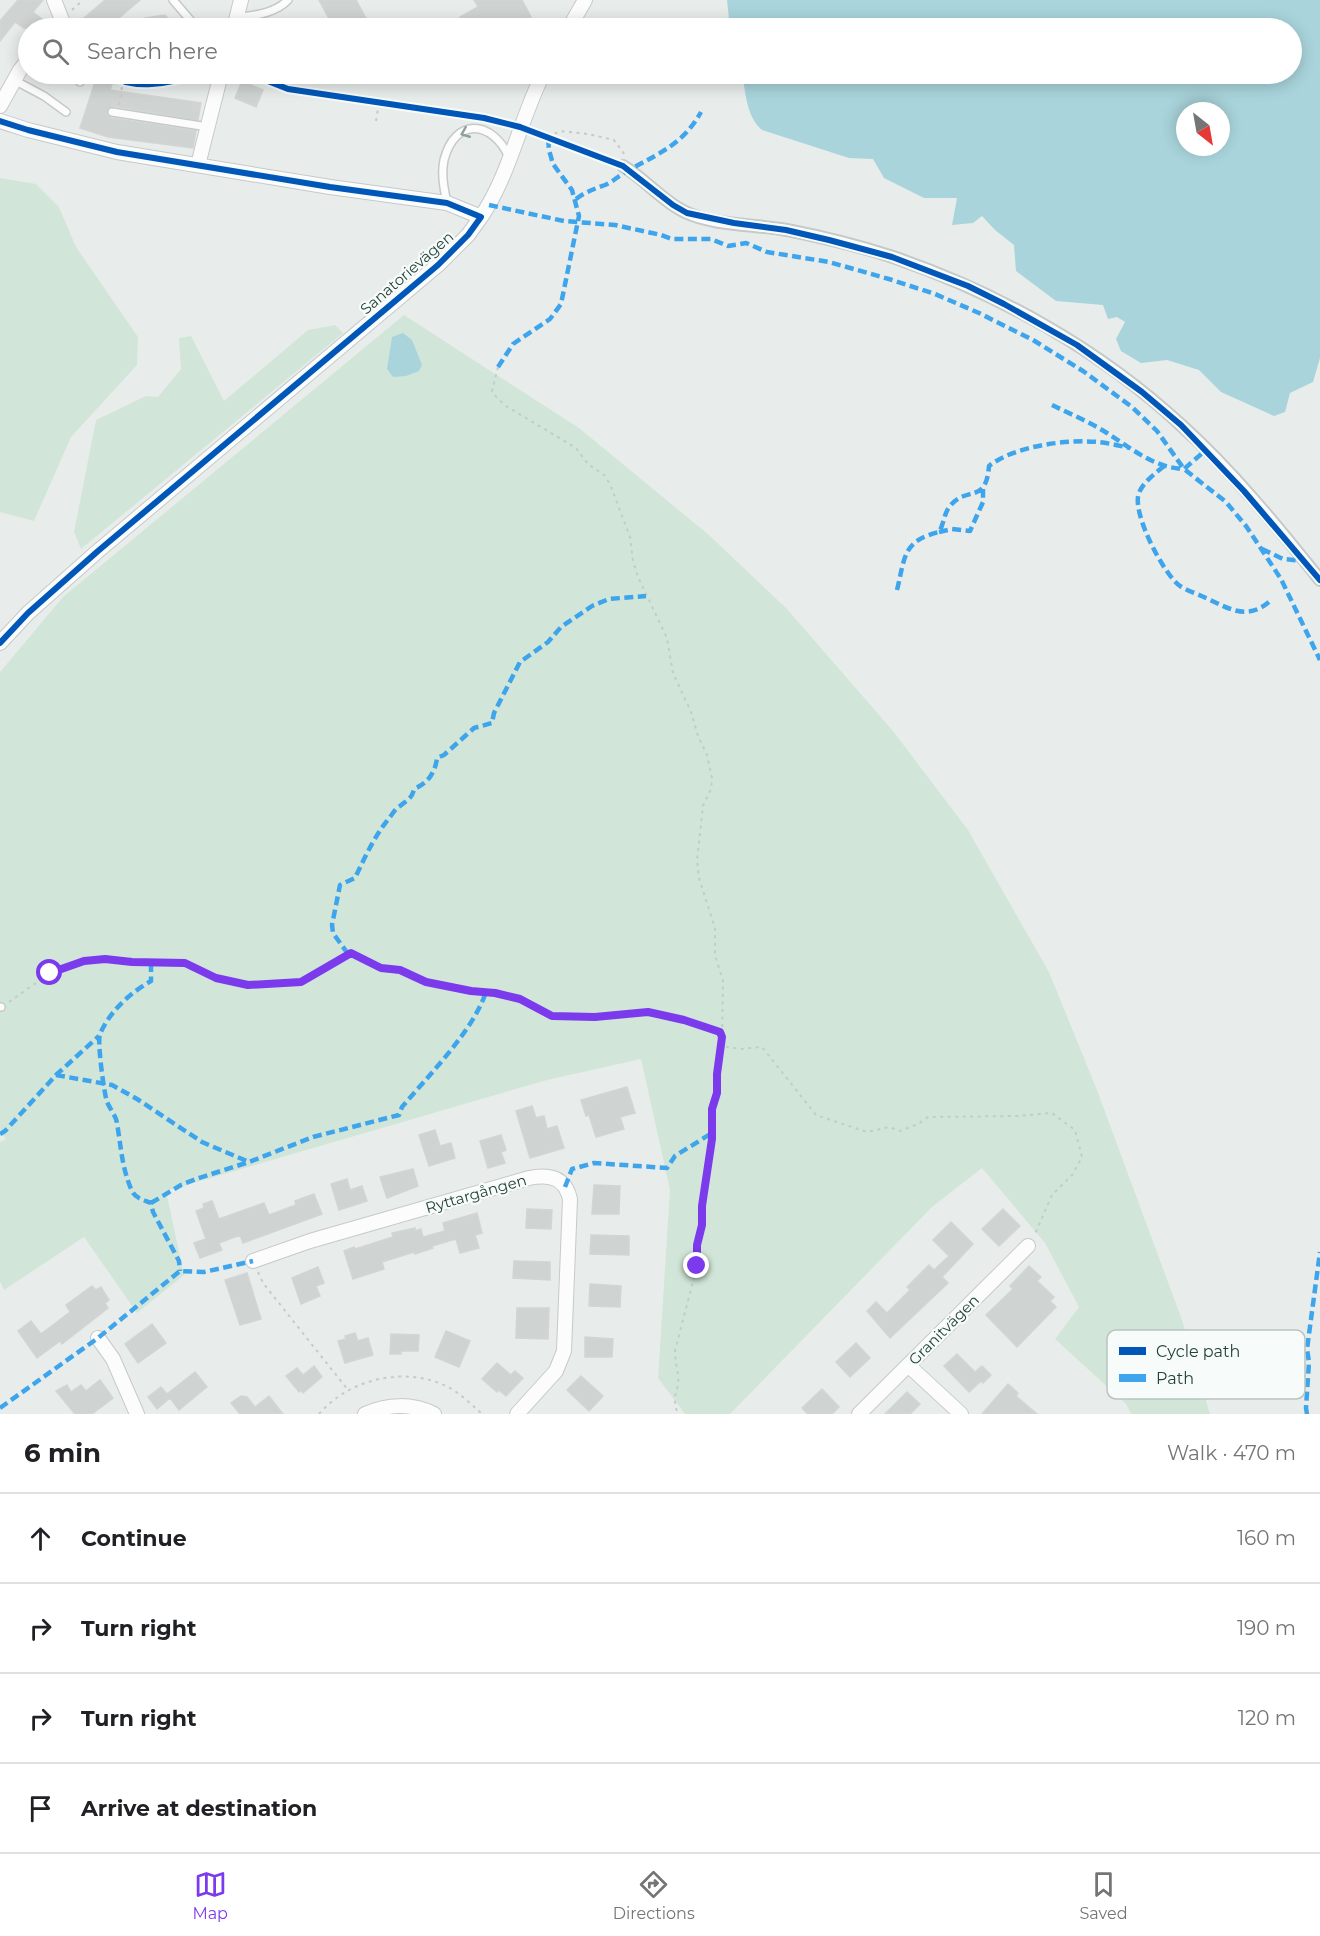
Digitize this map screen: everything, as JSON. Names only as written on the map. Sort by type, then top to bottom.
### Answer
[{"type":"street","points":[[54,0],[61,18]]},
{"type":"street","points":[[236,18],[241,0]]},
{"type":"street","points":[[575,18],[585,0]]},
{"type":"street","points":[[0,106],[18,74]]},
{"type":"street","points":[[198,165],[219,84]]},
{"type":"street","name":"Sanatorievägen","points":[[0,643],[28,613],[98,551],[438,265],[468,235],[502,180],[520,127],[539,84]]},
{"type":"street","points":[[0,121],[89,146],[319,185],[447,203],[481,217]]},
{"type":"street","points":[[626,167],[673,205],[687,213],[734,223],[786,230],[892,257],[1013,308],[1077,345],[1142,392],[1181,424],[1244,490],[1320,580]]},
{"type":"street","name":"Ryttargången","points":[[253,1261],[310,1241],[529,1178],[542,1176],[553,1178],[568,1189],[570,1199],[564,1352],[556,1371],[517,1414]]},
{"type":"street","name":"Granitvägen","points":[[859,1414],[1028,1246]]},
{"type":"street","points":[[98,1338],[113,1359],[137,1414]]},
{"type":"street","points":[[908,1365],[961,1414]]},
{"type":"street","points":[[365,1414],[380,1408],[406,1406],[434,1414]]},
{"type":"lane","points":[[173,0],[188,18]]},
{"type":"lane","points":[[251,18],[280,8],[288,0]]},
{"type":"lane","points":[[14,80],[18,82]]},
{"type":"lane","points":[[22,84],[44,96],[66,112]]},
{"type":"lane","points":[[115,113],[208,127]]},
{"type":"lane","points":[[447,203],[442,176],[443,162],[457,135],[466,130],[488,131],[499,139],[509,157]]},
{"type":"path","points":[[115,113],[122,84]]},
{"type":"path","points":[[376,120],[378,102]]},
{"type":"path","points":[[548,137],[560,131],[614,140],[624,152],[626,167]]},
{"type":"path","points":[[498,367],[492,391],[497,398],[506,406],[576,448],[588,464],[604,475],[610,483],[630,537],[638,577],[667,638],[675,680],[691,712],[707,755],[712,778],[711,789],[703,806],[697,860],[699,878],[715,928],[715,954],[723,981],[722,1037],[717,1093],[712,1109],[712,1139],[702,1206],[702,1225],[697,1245],[697,1266],[675,1351],[678,1376],[674,1396],[678,1414]]},
{"type":"path","points":[[1,1007],[50,973],[84,961],[105,959],[185,963],[216,978],[248,985],[301,982],[351,953],[381,968],[400,970],[426,982],[520,999],[552,1016],[595,1017],[648,1012],[720,1032],[727,1047],[741,1049],[762,1047],[816,1115],[867,1132],[889,1127],[900,1131],[928,1117],[1018,1116],[1052,1113],[1075,1130],[1082,1157],[1072,1175],[1052,1195],[1028,1246]]},
{"type":"path","points":[[253,1261],[263,1283],[348,1390]]},
{"type":"path","points":[[319,1414],[348,1390],[370,1381],[392,1377],[414,1377],[449,1388],[482,1414]]},
{"type":"green space","points":[[0,178],[36,184],[59,207],[76,247],[138,337],[137,365],[71,437],[34,521],[0,512]]},
{"type":"green space","points":[[404,315],[579,428],[709,535],[787,609],[893,731],[968,830],[1049,972],[1097,1090],[1185,1330],[1107,1330],[1107,1387],[1055,1339],[1079,1307],[1045,1243],[982,1168],[932,1207],[730,1414],[685,1414],[658,1378],[670,1190],[641,1059],[547,1080],[166,1191],[184,1275],[137,1313],[84,1237],[4,1290],[0,1281],[0,1142],[6,1139],[0,1132],[0,672],[63,597]]},
{"type":"green space","points":[[335,325],[343,333],[81,549],[74,532],[96,420],[146,396],[158,397],[181,369],[179,338],[191,336],[224,401],[308,330]]},
{"type":"green space","points":[[1121,1399],[1206,1399],[1210,1414],[1131,1414]]},
{"type":"water","points":[[727,0],[1320,0],[1320,358],[1313,382],[1290,393],[1285,412],[1274,416],[1221,392],[1199,370],[1167,360],[1141,363],[1121,351],[1116,339],[1125,322],[1117,317],[1108,319],[1103,305],[1056,301],[1016,271],[1014,245],[982,216],[973,223],[952,225],[957,198],[924,198],[884,178],[873,159],[849,158],[762,130],[750,111],[744,84],[1302,84],[1302,18],[729,18]]},
{"type":"water","points":[[403,333],[412,340],[422,365],[419,371],[406,376],[393,377],[387,369],[392,337]]},
{"type":"building","points":[[18,0],[43,0],[33,12],[41,18],[18,18],[18,24],[15,22],[0,41],[0,21]]},
{"type":"building","points":[[105,0],[140,0],[119,18],[84,18]]},
{"type":"building","points":[[319,0],[356,0],[366,18],[329,18]]},
{"type":"building","points":[[474,0],[522,0],[531,17],[461,18],[478,7]]},
{"type":"building","points":[[165,15],[168,18],[145,18]]},
{"type":"building","points":[[94,84],[112,84],[110,90],[201,103],[198,120],[113,106],[107,111],[107,115],[111,118],[196,131],[193,148],[108,137],[80,128]]},
{"type":"building","points":[[241,84],[249,84],[263,90],[256,107],[235,98]]},
{"type":"building","points":[[627,1087],[635,1113],[620,1117],[624,1129],[596,1137],[581,1100]]},
{"type":"building","points":[[532,1106],[536,1118],[544,1116],[547,1129],[557,1126],[564,1148],[530,1158],[516,1111]]},
{"type":"building","points":[[435,1130],[440,1146],[451,1143],[455,1158],[429,1166],[419,1135]]},
{"type":"building","points":[[501,1135],[506,1150],[501,1152],[505,1163],[488,1168],[480,1141]]},
{"type":"building","points":[[413,1169],[418,1186],[387,1198],[380,1177]]},
{"type":"building","points":[[347,1179],[350,1190],[362,1186],[367,1201],[339,1210],[331,1184]]},
{"type":"building","points":[[594,1185],[620,1186],[619,1214],[592,1214]]},
{"type":"building","points":[[314,1194],[322,1214],[243,1243],[240,1235],[219,1243],[222,1250],[200,1258],[194,1243],[206,1239],[196,1211],[204,1208],[203,1204],[212,1201],[219,1219],[264,1203],[269,1215],[296,1205],[295,1201]]},
{"type":"building","points":[[527,1209],[552,1210],[551,1229],[526,1228]]},
{"type":"building","points":[[1003,1209],[1020,1226],[999,1246],[982,1229]]},
{"type":"building","points":[[477,1213],[482,1233],[475,1235],[479,1248],[460,1253],[456,1239],[415,1254],[414,1252],[382,1262],[384,1269],[353,1279],[344,1251],[393,1237],[392,1233],[415,1228],[415,1231],[421,1229],[423,1237],[445,1231],[443,1223]]},
{"type":"building","points":[[951,1222],[973,1244],[942,1277],[948,1283],[890,1338],[867,1311],[876,1302],[887,1313],[910,1290],[907,1287],[929,1265],[934,1270],[949,1256],[933,1240]]},
{"type":"building","points":[[591,1235],[629,1236],[629,1255],[590,1254]]},
{"type":"building","points":[[514,1261],[550,1262],[550,1280],[513,1278]]},
{"type":"building","points":[[1029,1266],[1041,1277],[1037,1281],[1054,1297],[1050,1301],[1056,1307],[1017,1347],[986,1315],[1013,1289],[1010,1286]]},
{"type":"building","points":[[318,1267],[324,1283],[316,1286],[320,1296],[301,1304],[292,1278]]},
{"type":"building","points":[[247,1273],[261,1319],[240,1325],[225,1280]]},
{"type":"building","points":[[590,1284],[621,1286],[620,1307],[589,1306]]},
{"type":"building","points":[[92,1286],[96,1290],[101,1287],[109,1300],[105,1303],[108,1308],[62,1344],[60,1341],[37,1358],[18,1331],[31,1321],[41,1334],[70,1312],[66,1305]]},
{"type":"building","points":[[517,1308],[549,1308],[548,1339],[516,1338]]},
{"type":"building","points":[[152,1324],[166,1343],[138,1363],[125,1344]]},
{"type":"building","points":[[446,1331],[470,1341],[459,1367],[435,1357]]},
{"type":"building","points":[[355,1333],[358,1341],[368,1338],[373,1355],[345,1363],[338,1341]]},
{"type":"building","points":[[391,1334],[419,1335],[418,1351],[401,1351],[401,1354],[390,1354]]},
{"type":"building","points":[[585,1337],[613,1339],[612,1357],[585,1357]]},
{"type":"building","points":[[856,1343],[870,1358],[850,1377],[836,1362]]},
{"type":"building","points":[[957,1354],[975,1372],[982,1366],[991,1375],[969,1392],[944,1366]]},
{"type":"building","points":[[497,1363],[511,1375],[515,1371],[523,1378],[506,1396],[499,1390],[497,1392],[482,1379]]},
{"type":"building","points":[[314,1366],[322,1377],[303,1393],[301,1390],[299,1392],[286,1376],[297,1368],[303,1375]]},
{"type":"building","points":[[195,1372],[207,1387],[179,1410],[170,1398],[157,1409],[148,1397],[161,1387],[167,1394]]},
{"type":"building","points":[[581,1376],[603,1396],[589,1411],[567,1390]]},
{"type":"building","points":[[100,1380],[113,1398],[92,1414],[75,1414],[56,1391],[67,1385],[71,1392],[81,1385],[86,1391]]},
{"type":"building","points":[[1008,1384],[1018,1393],[1016,1396],[1037,1414],[982,1414]]},
{"type":"building","points":[[822,1389],[839,1407],[832,1414],[808,1414],[802,1408]]},
{"type":"building","points":[[907,1392],[920,1404],[910,1414],[885,1414]]},
{"type":"building","points":[[241,1396],[247,1397],[255,1407],[269,1396],[283,1414],[240,1414],[231,1403]]},
{"type":"marked path","points":[[576,199],[670,147],[687,132],[701,112]]},
{"type":"marked path","points":[[498,367],[513,344],[550,319],[561,304],[579,216],[572,190],[553,164],[548,137]]},
{"type":"marked path","points":[[489,205],[564,221],[615,225],[672,239],[711,239],[728,246],[746,243],[767,252],[829,262],[935,294],[1033,340],[1083,371],[1132,407],[1157,431],[1184,469],[1226,502],[1246,526],[1281,579],[1320,660]]},
{"type":"marked path","points":[[1052,405],[1094,425],[1143,456],[1173,468],[1184,469],[1206,450]]},
{"type":"marked path","points":[[897,590],[907,552],[918,540],[939,532],[950,506],[963,496],[980,490],[984,486],[989,466],[1000,459],[1012,453],[1056,443],[1085,441],[1130,448]]},
{"type":"marked path","points":[[1164,466],[1143,485],[1138,502],[1144,528],[1158,557],[1173,580],[1186,589],[1237,611],[1253,611],[1269,602]]},
{"type":"marked path","points":[[939,532],[952,529],[970,531],[983,502],[983,489]]},
{"type":"marked path","points":[[1262,549],[1283,559],[1305,561]]},
{"type":"marked path","points":[[348,954],[333,933],[332,925],[340,885],[355,878],[380,831],[396,809],[411,797],[414,789],[430,777],[437,758],[444,755],[474,728],[492,723],[494,713],[520,662],[548,642],[561,627],[592,606],[609,599],[646,596]]},
{"type":"marked path","points":[[151,963],[151,981],[121,1003],[104,1026],[99,1039],[100,1056],[107,1102],[116,1120],[122,1158],[129,1183],[135,1195],[151,1203],[153,1212],[179,1261],[180,1271]]},
{"type":"marked path","points":[[151,1203],[181,1185],[313,1137],[399,1115],[402,1107],[461,1037],[480,1007],[486,992]]},
{"type":"marked path","points":[[0,1134],[56,1075],[99,1036]]},
{"type":"marked path","points":[[56,1075],[112,1085],[202,1142],[249,1162]]},
{"type":"marked path","points":[[565,1187],[572,1169],[594,1163],[667,1168],[675,1156],[712,1133]]},
{"type":"marked path","points":[[1307,1414],[1309,1362],[1307,1349],[1320,1252]]},
{"type":"marked path","points":[[0,1408],[98,1338],[180,1271],[204,1272],[253,1261]]},
{"type":"cycle path","points":[[140,84],[152,84]]},
{"type":"cycle path","points":[[275,84],[288,89],[484,118],[520,127],[623,166],[673,205],[687,213],[829,240],[892,257],[968,286],[1077,345],[1142,392],[1181,425],[1244,491],[1320,580]]},
{"type":"cycle path","points":[[0,121],[117,152],[330,187],[447,203],[481,217],[468,235],[438,265],[98,551],[28,613],[0,643]]},
{"type":"route","points":[[50,973],[84,961],[105,959],[185,963],[216,978],[248,985],[301,982],[351,953],[381,968],[400,970],[426,982],[520,999],[552,1016],[595,1017],[648,1012],[684,1020],[720,1032],[722,1037],[717,1093],[712,1109],[712,1139],[702,1206],[702,1225],[697,1245],[697,1266]]}]
